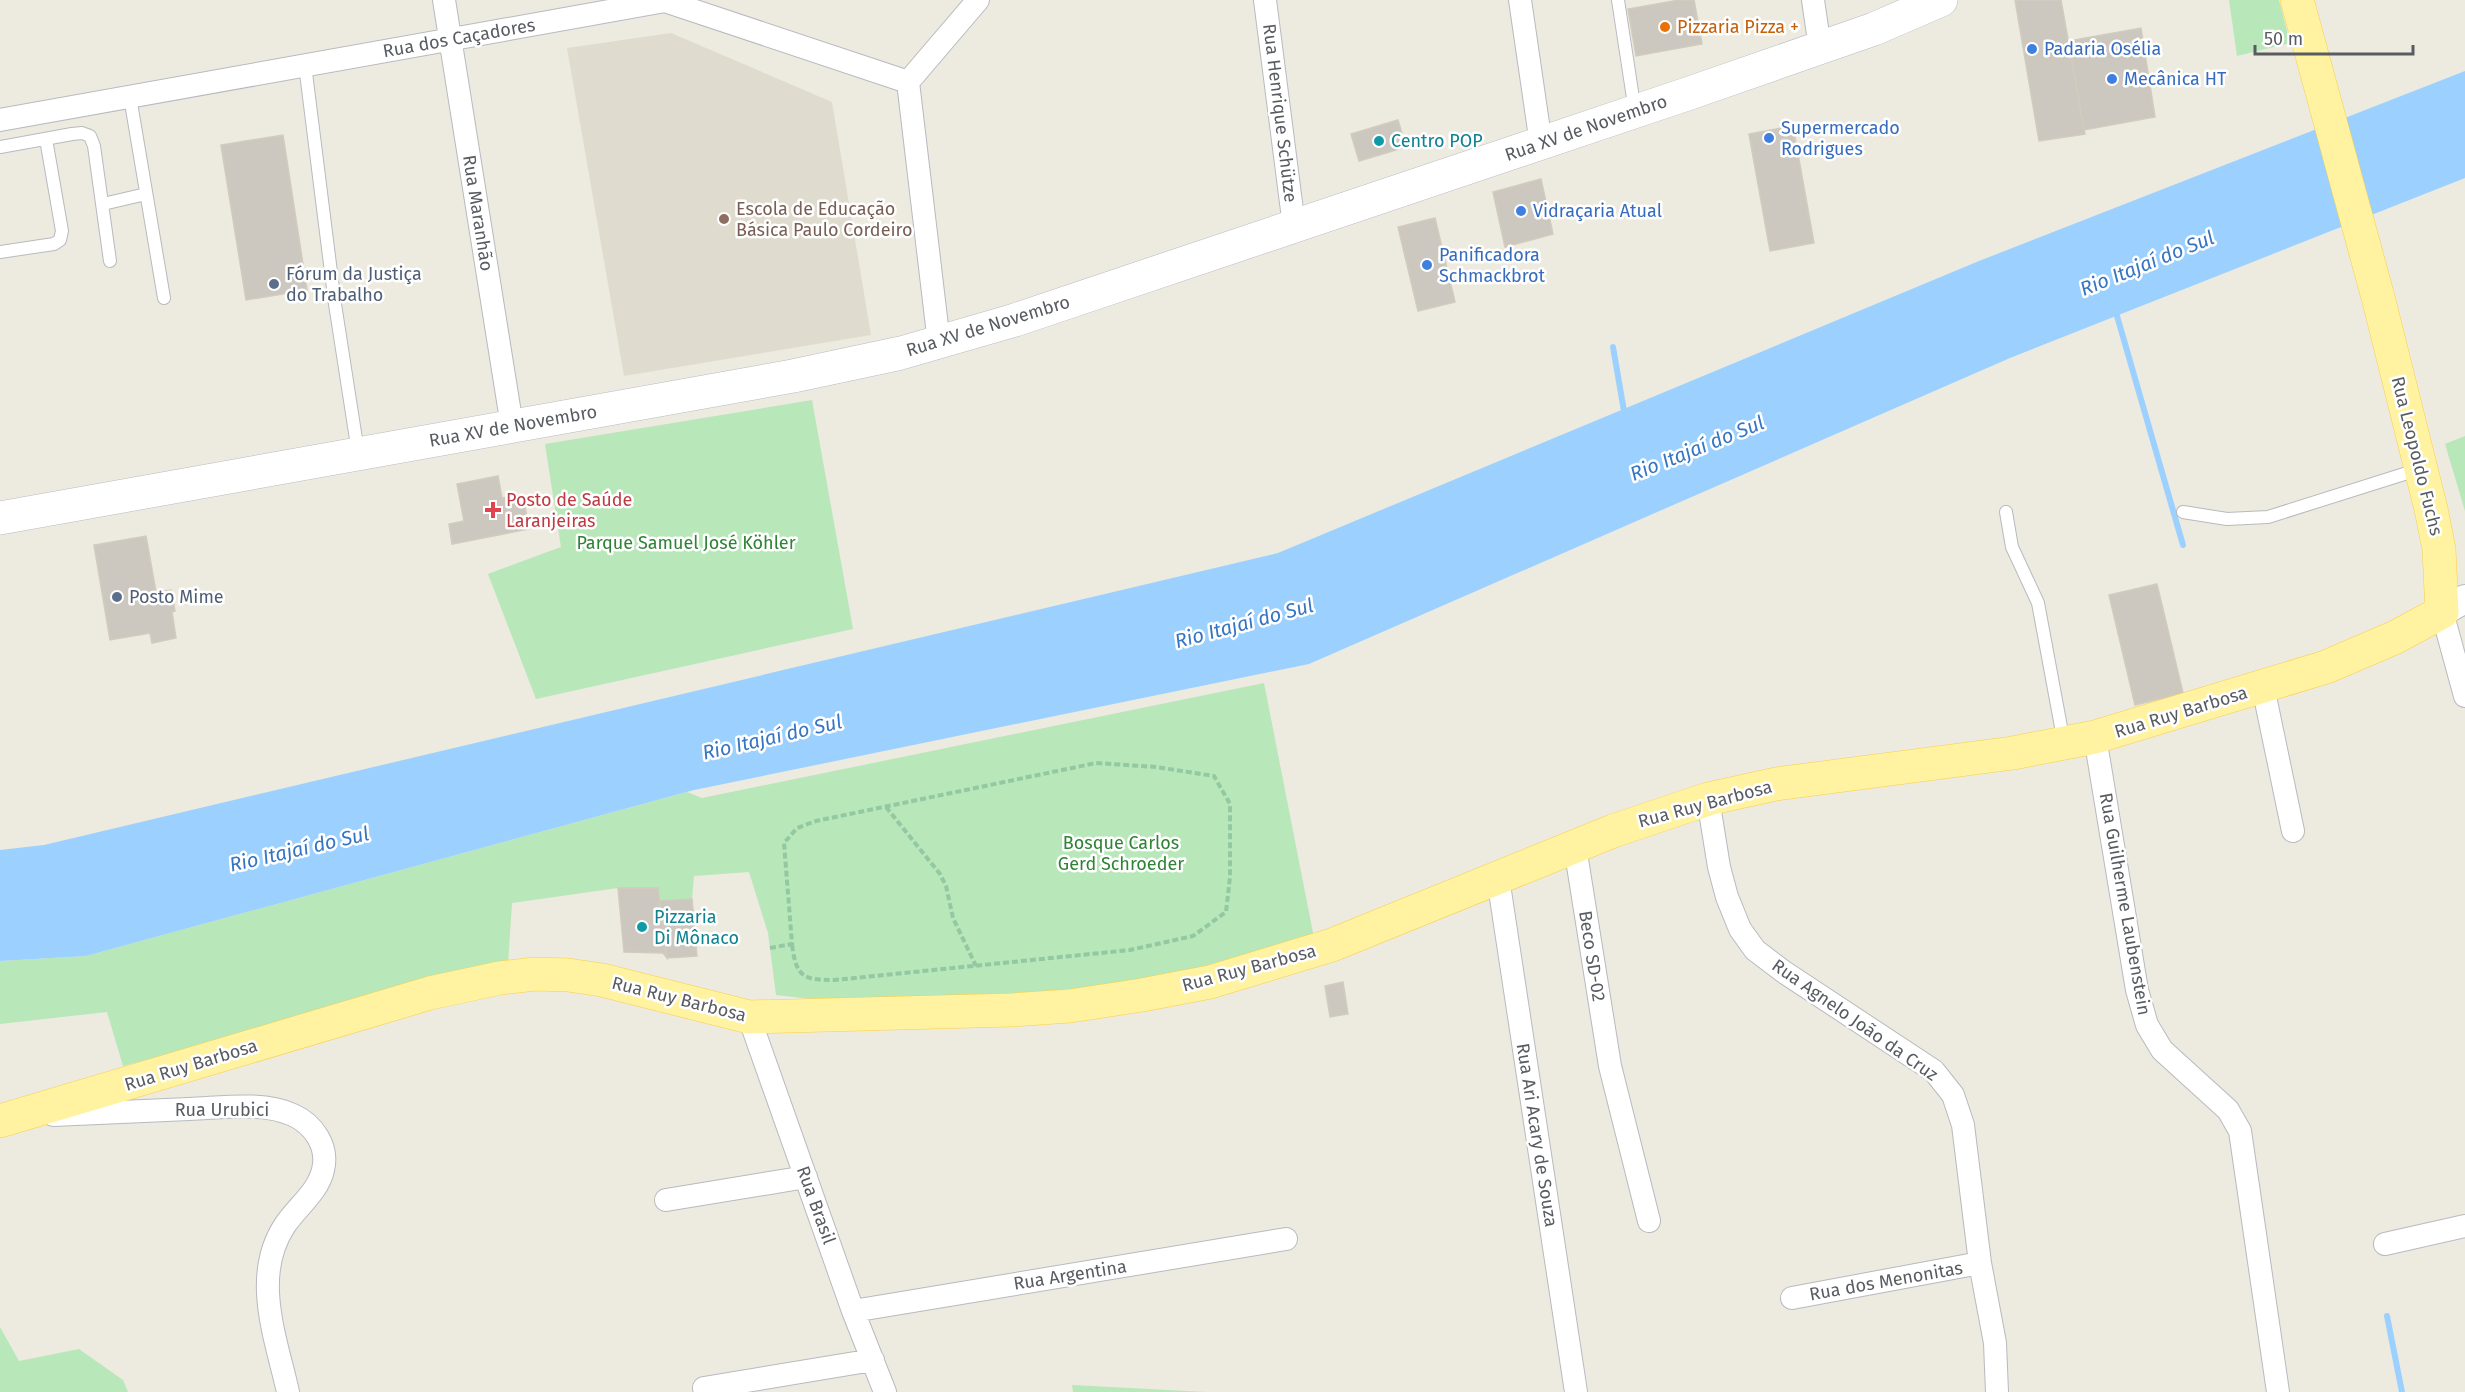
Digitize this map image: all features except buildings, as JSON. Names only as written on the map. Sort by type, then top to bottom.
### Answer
[{"type":"main road","name":"Rua Leopoldo Fuchs","points":[[2297,0],[2379,302],[2453,606]]},
{"type":"main road","name":"Rua XV de Novembro","points":[[0,518],[794,376],[939,343],[1015,320],[1635,112],[1874,29],[1937,1]]},
{"type":"main road","name":"Rua Ruy Barbosa","points":[[11,1118],[430,993],[500,978],[557,975],[602,980],[749,1017],[1011,1010],[1070,1006],[1142,995],[1210,981],[1332,945],[1575,847],[1666,812],[1708,799],[1776,784],[2013,753],[2080,741],[2262,687],[2361,653],[2453,606]]},
{"type":"street","name":"Rua Maranhão","points":[[444,0],[512,426]]},
{"type":"street","name":"Rua dos Caçadores","points":[[0,120],[665,0],[908,82]]},
{"type":"street","points":[[939,343],[908,82],[978,0]]},
{"type":"street","name":"Rua Henrique Schütze","points":[[1265,0],[1294,226]]},
{"type":"street","points":[[1520,0],[1541,144]]},
{"type":"street","points":[[1813,0],[1820,48]]},
{"type":"street","points":[[2453,606],[2465,696]]},
{"type":"street","points":[[2262,687],[2294,831]]},
{"type":"street","name":"Rua Guilherme Laubenstein","points":[[2080,741],[2147,1025],[2162,1050],[2228,1110],[2240,1131],[2278,1392]]},
{"type":"street","name":"Rua Agnelo João da Cruz","points":[[1708,799],[1719,867],[1727,897],[1740,929],[1755,950],[1784,972],[1934,1071],[1953,1095],[1963,1125],[1980,1263],[1995,1343],[1997,1392]]},
{"type":"street","name":"Beco SD-02","points":[[1575,847],[1610,1066],[1649,1221]]},
{"type":"street","name":"Rua Ari Acary de Souza","points":[[1498,878],[1576,1392]]},
{"type":"street","name":"Rua Brasil","points":[[749,1017],[853,1311],[885,1392]]},
{"type":"street","name":"Rua Urubici","points":[[11,1118],[248,1107],[291,1114],[310,1125],[323,1147],[324,1169],[315,1187],[286,1224],[274,1244],[268,1267],[267,1298],[288,1392]]},
{"type":"street","points":[[666,1200],[806,1177]]},
{"type":"street","points":[[2385,1244],[2465,1226]]},
{"type":"street","name":"Rua Argentina","points":[[853,1311],[1286,1239]]},
{"type":"street","name":"Rua dos Menonitas","points":[[1792,1298],[1980,1263]]},
{"type":"street","points":[[704,1388],[873,1360]]},
{"type":"lane","points":[[1618,0],[1635,112]]},
{"type":"lane","points":[[305,65],[335,304],[358,454]]},
{"type":"lane","points":[[130,97],[164,298]]},
{"type":"lane","points":[[0,147],[72,134],[82,133],[90,136],[94,146],[110,261]]},
{"type":"lane","points":[[0,252],[54,244],[60,240],[62,231],[46,139]]},
{"type":"lane","points":[[103,204],[146,194]]},
{"type":"lane","points":[[2183,512],[2227,519],[2268,517],[2421,469]]},
{"type":"lane","points":[[2006,513],[2012,547],[2038,603],[2080,741]]},
{"type":"path","points":[[1096,763],[1156,766],[1214,776],[1230,804],[1230,877],[1226,912],[1193,936],[1130,950],[866,978],[809,980],[800,973],[792,944],[784,843],[797,828],[816,821],[1096,763]]},
{"type":"path","points":[[886,807],[940,874],[946,886],[954,918],[976,966]]},
{"type":"path","points":[[770,948],[792,944]]},
{"type":"shaded area","name":"Escola de Educação Básica Paulo Cordeiro","points":[[671,33],[832,102],[871,335],[624,376],[567,48]]},
{"type":"green space","points":[[2229,0],[2279,0],[2290,43],[2237,56]]},
{"type":"green space","name":"Parque Samuel José Köhler","points":[[812,400],[853,629],[536,699],[488,574],[561,547],[545,444]]},
{"type":"green space","points":[[2465,436],[2465,511],[2445,444]]},
{"type":"green space","name":"Bosque Carlos Gerd Schroeder","points":[[1264,683],[1316,948],[1210,977],[890,1008],[776,995],[768,933],[749,872],[694,876],[692,899],[659,901],[657,888],[618,888],[512,903],[508,965],[123,1066],[107,1012],[0,1024],[0,961],[86,956],[687,792],[702,798]]},
{"type":"green space","points":[[0,1327],[19,1361],[79,1349],[123,1380],[128,1392],[0,1392]]},
{"type":"green space","points":[[1072,1385],[1206,1392],[1073,1392]]},
{"type":"water","name":"Rio Itajaí do Sul","points":[[2465,71],[2465,178],[2010,358],[1309,664],[694,790],[86,956],[0,961],[0,850],[44,845],[1278,553],[1979,261]]},
{"type":"waterway","points":[[2115,309],[2183,545]]},
{"type":"waterway","points":[[1613,347],[1625,417]]},
{"type":"waterway","points":[[2387,1316],[2402,1392]]},
{"type":"place","name":"Pizzaria Pizza +","points":[[1665,27]]},
{"type":"place","name":"Padaria Osélia","points":[[2032,49]]},
{"type":"place","name":"Mecânica HT","points":[[2112,79]]},
{"type":"place","name":"Supermercado Rodrigues","points":[[1769,138]]},
{"type":"place","name":"Centro POP","points":[[1379,141]]},
{"type":"place","name":"Vidraçaria Atual","points":[[1521,211]]},
{"type":"place","name":"Escola de Educação Básica Paulo Cordeiro","points":[[724,219]]},
{"type":"place","name":"Panificadora Schmackbrot","points":[[1427,265]]},
{"type":"place","name":"Fórum da Justiça do Trabalho","points":[[274,284]]},
{"type":"place","name":"Posto de Saúde Laranjeiras","points":[[493,510]]},
{"type":"place","name":"Posto Mime","points":[[117,597]]},
{"type":"place","name":"Pizzaria Di Mônaco","points":[[642,927]]}]
